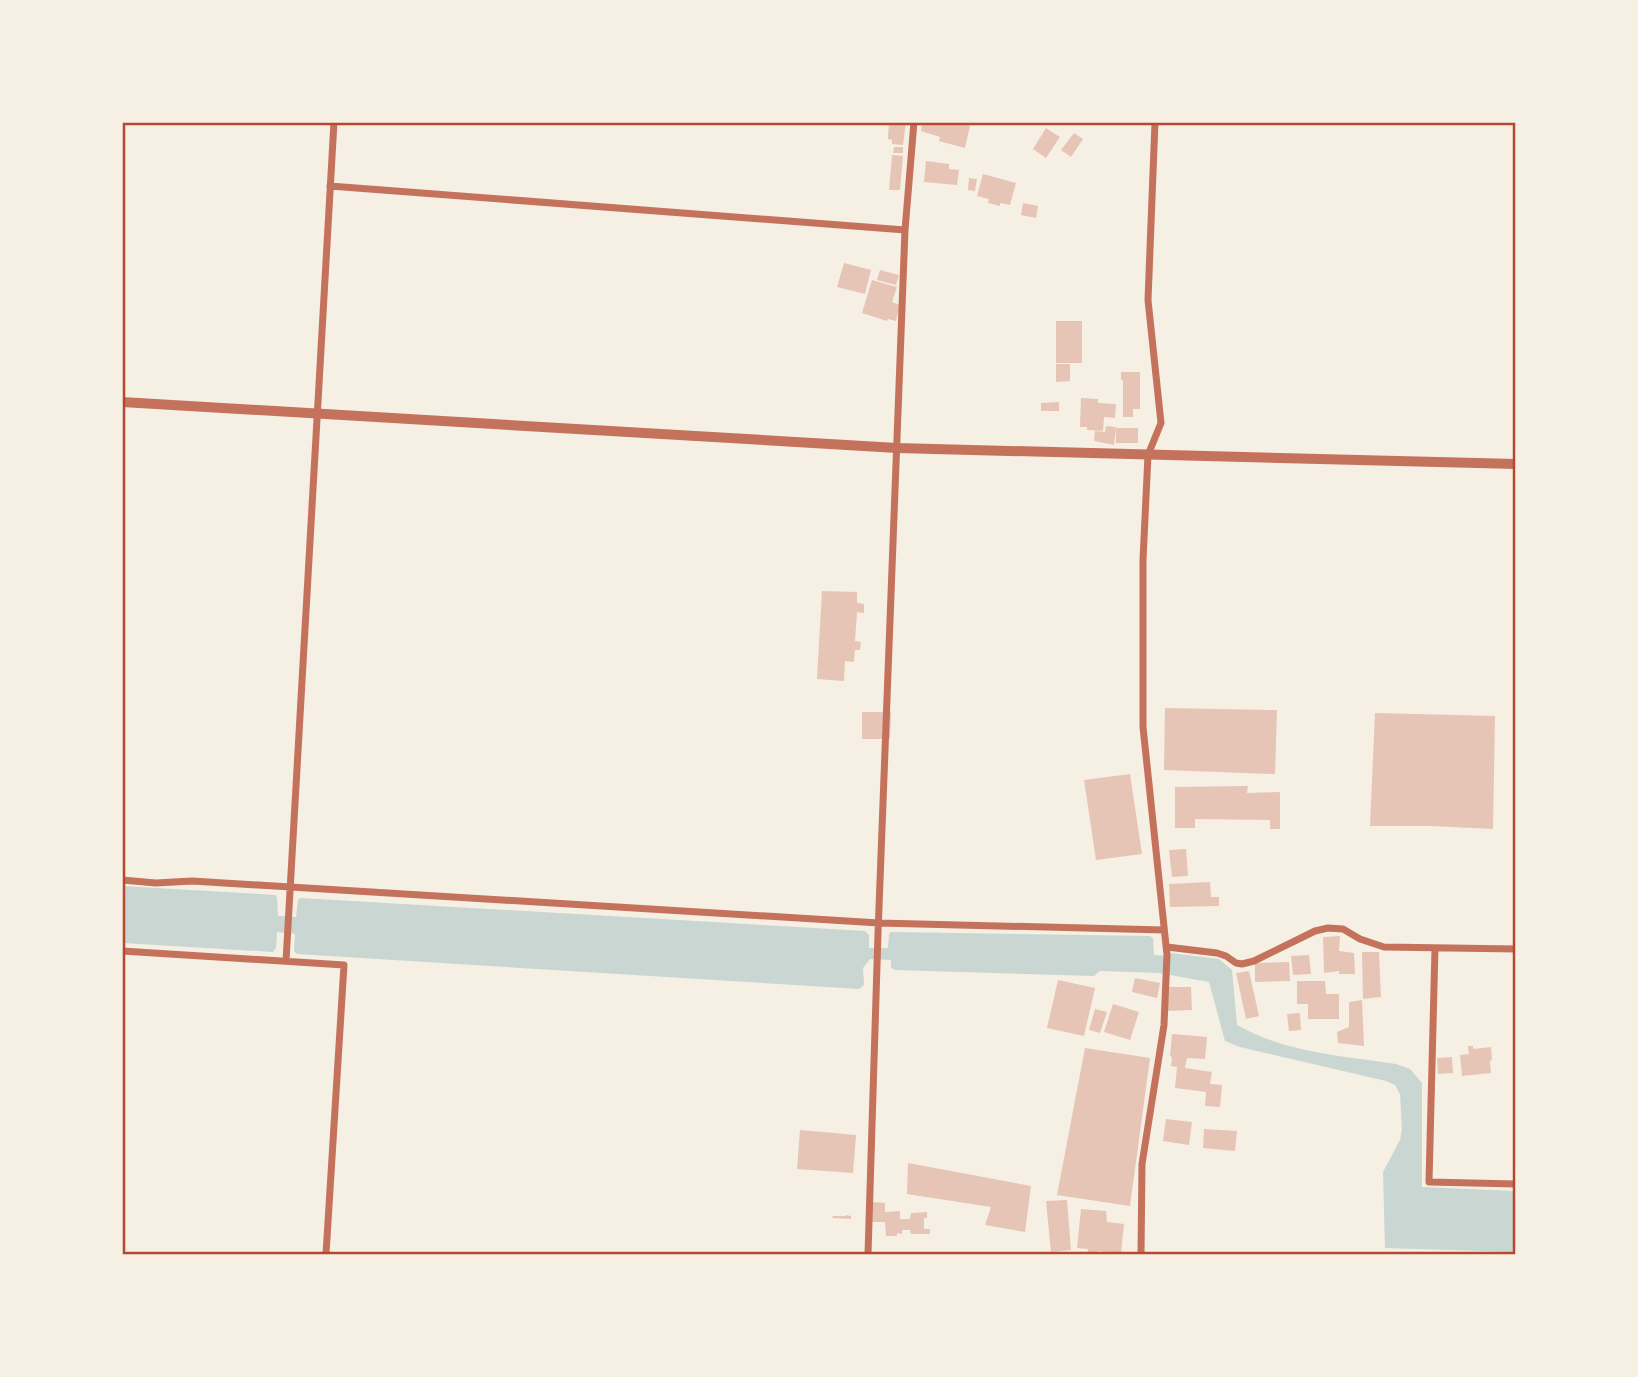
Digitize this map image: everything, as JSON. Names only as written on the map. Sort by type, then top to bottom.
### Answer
[{"type":"street","points":[[286,961],[334,122]]},
{"type":"street","points":[[869,1255],[878,933],[905,230],[914,122]]},
{"type":"street","points":[[1141,1255],[1142,1164],[1164,1026],[1167,947],[1143,727],[1143,560],[1148,455],[1161,423],[1148,300],[1155,122]]},
{"type":"street","points":[[330,186],[905,230]]},
{"type":"street","points":[[122,402],[897,448],[1516,464]]},
{"type":"street","points":[[122,880],[156,883],[192,881],[289,892],[879,923],[1164,930]]},
{"type":"street","points":[[1167,947],[1217,953],[1242,964],[1254,961],[1315,931],[1328,928],[1343,929],[1360,939],[1384,947],[1516,949]]},
{"type":"street","points":[[1435,947],[1429,1182],[1516,1184]]},
{"type":"street","points":[[122,951],[344,965],[326,1255]]},
{"type":"shaded area","points":[[122,886],[276,895],[278,916],[296,917],[298,900],[301,898],[865,931],[869,935],[869,948],[888,948],[891,932],[1150,936],[1153,938],[1154,955],[1170,956],[1170,953],[1219,959],[1232,970],[1237,1025],[1295,1048],[1396,1064],[1410,1069],[1422,1083],[1422,1187],[1515,1191],[1515,1252],[1385,1248],[1383,1172],[1400,1140],[1402,1129],[1400,1094],[1395,1085],[1225,1041],[1209,982],[1159,973],[1100,971],[1094,976],[895,970],[891,968],[891,960],[870,959],[863,968],[864,985],[859,989],[297,954],[294,951],[295,934],[277,932],[276,948],[273,952],[123,943]]},
{"type":"building","points":[[889,122],[906,122],[903,145],[892,144],[892,140],[888,139]]},
{"type":"building","points":[[922,122],[962,122],[970,126],[965,148],[939,141],[940,137],[921,131]]},
{"type":"building","points":[[1046,128],[1060,137],[1046,158],[1033,149]]},
{"type":"building","points":[[1074,133],[1083,139],[1071,157],[1061,150]]},
{"type":"building","points":[[894,147],[903,147],[903,153],[893,153]]},
{"type":"building","points":[[892,155],[903,156],[900,190],[889,190]]},
{"type":"building","points":[[926,161],[949,164],[949,169],[959,170],[957,185],[924,182]]},
{"type":"building","points":[[983,174],[1016,183],[1010,205],[988,203],[989,199],[977,196]]},
{"type":"building","points":[[969,178],[977,179],[975,191],[968,190]]},
{"type":"building","points":[[1023,203],[1038,206],[1036,218],[1021,215]]},
{"type":"building","points":[[844,263],[871,270],[865,294],[837,287]]},
{"type":"building","points":[[880,270],[899,275],[896,285],[877,280]]},
{"type":"building","points":[[872,280],[897,287],[892,302],[900,305],[896,321],[862,313]]},
{"type":"building","points":[[1056,321],[1082,321],[1082,363],[1056,363]]},
{"type":"building","points":[[1056,364],[1070,364],[1070,381],[1056,382]]},
{"type":"building","points":[[1121,372],[1140,372],[1140,409],[1133,409],[1133,417],[1123,417]]},
{"type":"building","points":[[1081,398],[1116,404],[1115,418],[1104,417],[1103,431],[1080,427]]},
{"type":"building","points":[[1059,402],[1059,411],[1041,411],[1041,403]]},
{"type":"building","points":[[1106,426],[1116,427],[1114,445],[1094,441],[1095,431],[1105,432]]},
{"type":"building","points":[[1116,428],[1138,428],[1138,443],[1116,443]]},
{"type":"building","points":[[822,591],[857,592],[857,603],[864,604],[864,613],[857,612],[855,641],[861,642],[860,650],[855,650],[854,662],[845,661],[844,681],[817,679]]},
{"type":"building","points":[[1165,708],[1277,710],[1275,774],[1164,770]]},
{"type":"building","points":[[862,712],[891,712],[890,739],[862,739]]},
{"type":"building","points":[[1375,713],[1495,716],[1493,829],[1370,826]]},
{"type":"building","points":[[1130,774],[1142,854],[1096,860],[1084,780]]},
{"type":"building","points":[[1248,786],[1247,793],[1280,792],[1280,829],[1270,829],[1270,820],[1195,819],[1195,828],[1175,828],[1175,787]]},
{"type":"building","points":[[1186,849],[1188,876],[1172,877],[1169,850]]},
{"type":"building","points":[[1210,882],[1211,897],[1219,897],[1219,906],[1170,907],[1169,884]]},
{"type":"building","points":[[1340,936],[1339,951],[1354,953],[1355,974],[1339,974],[1339,971],[1324,973],[1323,937]]},
{"type":"building","points":[[1362,952],[1379,952],[1381,997],[1363,999]]},
{"type":"building","points":[[1309,955],[1311,974],[1293,975],[1291,956]]},
{"type":"building","points":[[1289,962],[1290,981],[1255,982],[1255,963]]},
{"type":"building","points":[[1249,971],[1259,1016],[1246,1019],[1236,973]]},
{"type":"building","points":[[1135,978],[1160,983],[1157,998],[1132,992]]},
{"type":"building","points":[[1058,980],[1095,988],[1084,1036],[1047,1028]]},
{"type":"building","points":[[1297,981],[1325,981],[1326,994],[1339,994],[1339,1019],[1308,1019],[1308,1004],[1297,1004]]},
{"type":"building","points":[[1168,987],[1191,987],[1192,1010],[1168,1011]]},
{"type":"building","points":[[1362,1000],[1364,1046],[1338,1043],[1337,1032],[1349,1027],[1349,1002]]},
{"type":"building","points":[[1113,1004],[1139,1012],[1130,1040],[1104,1032]]},
{"type":"building","points":[[1095,1009],[1107,1012],[1100,1033],[1089,1030]]},
{"type":"building","points":[[1300,1013],[1301,1030],[1289,1031],[1287,1014]]},
{"type":"building","points":[[1172,1034],[1207,1037],[1205,1059],[1187,1058],[1185,1068],[1212,1072],[1210,1084],[1222,1085],[1220,1107],[1205,1106],[1206,1092],[1175,1088],[1177,1067],[1171,1066],[1170,1056]]},
{"type":"building","points":[[1468,1046],[1473,1046],[1473,1049],[1491,1047],[1491,1073],[1462,1076],[1460,1055],[1469,1054]]},
{"type":"building","points":[[1085,1048],[1150,1058],[1130,1206],[1057,1195]]},
{"type":"building","points":[[1452,1057],[1453,1073],[1438,1074],[1437,1058]]},
{"type":"building","points":[[1166,1119],[1192,1122],[1189,1145],[1163,1141]]},
{"type":"building","points":[[1204,1129],[1237,1131],[1235,1151],[1203,1148]]},
{"type":"building","points":[[800,1130],[856,1135],[853,1173],[797,1169]]},
{"type":"building","points":[[908,1163],[1031,1186],[1025,1232],[985,1225],[991,1207],[907,1194]]},
{"type":"building","points":[[1067,1200],[1071,1250],[1051,1252],[1046,1201]]},
{"type":"building","points":[[872,1202],[885,1203],[885,1212],[900,1211],[900,1219],[910,1219],[911,1213],[927,1212],[924,1229],[930,1229],[930,1234],[911,1234],[910,1230],[902,1230],[902,1234],[897,1233],[897,1236],[886,1236],[885,1222],[872,1222]]},
{"type":"building","points":[[1081,1209],[1106,1211],[1107,1222],[1124,1224],[1121,1253],[1097,1251],[1097,1254],[1087,1254],[1088,1249],[1077,1248]]},
{"type":"building","points":[[833,1216],[851,1216],[851,1219],[832,1218]]}]
